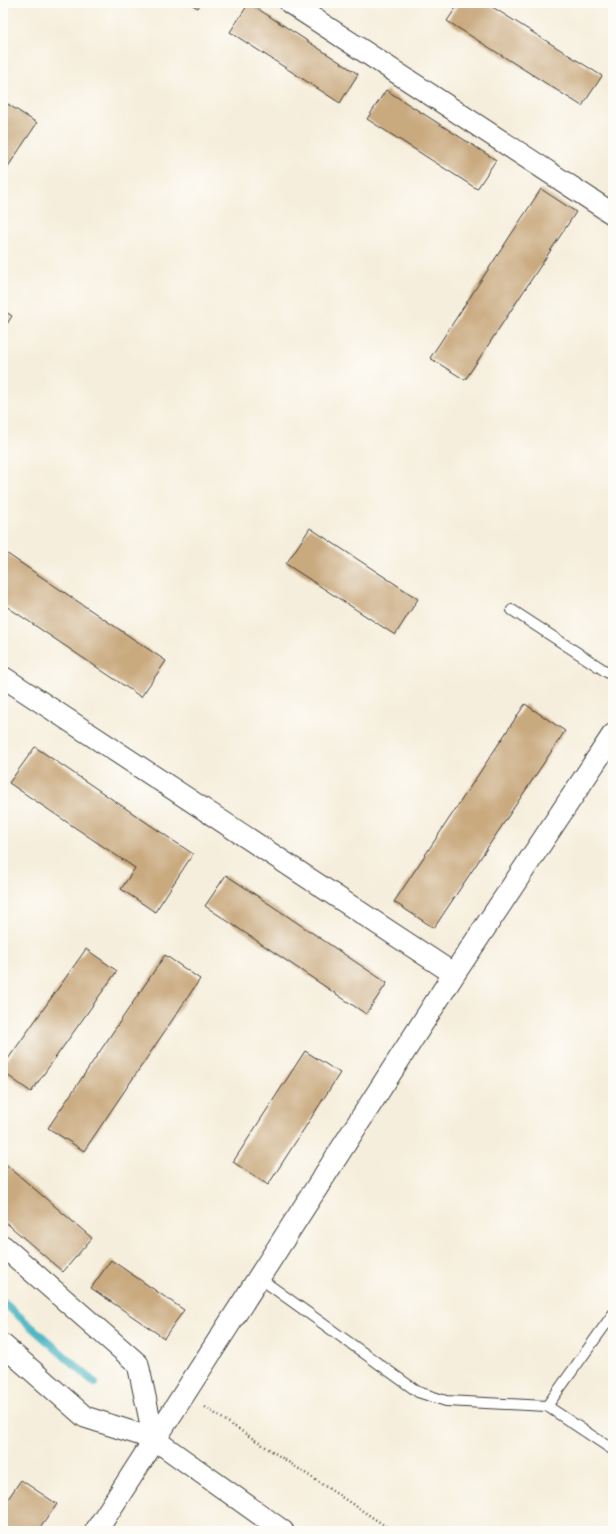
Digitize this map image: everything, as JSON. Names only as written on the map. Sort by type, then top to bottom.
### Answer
[{"type":"street","points":[[290,3],[613,214]]},
{"type":"street","points":[[3,677],[454,974]]},
{"type":"street","points":[[96,1531],[454,974],[613,735]]},
{"type":"street","points":[[3,1246],[138,1364],[154,1439]]},
{"type":"street","points":[[3,1345],[85,1417],[154,1439],[283,1531]]},
{"type":"lane","points":[[512,610],[613,676]]},
{"type":"lane","points":[[258,1278],[418,1392],[446,1401],[547,1406],[613,1450]]},
{"type":"lane","points":[[547,1406],[613,1314]]},
{"type":"path","points":[[184,1393],[393,1531]]},
{"type":"building","points":[[189,3],[201,3],[198,8]]},
{"type":"building","points":[[249,3],[358,74],[340,103],[230,32]]},
{"type":"building","points":[[459,3],[486,3],[602,76],[582,106],[447,21]]},
{"type":"building","points":[[386,90],[496,160],[477,189],[367,119]]},
{"type":"building","points":[[3,101],[37,123],[3,174]]},
{"type":"building","points":[[541,189],[576,212],[465,380],[430,358]]},
{"type":"building","points":[[3,310],[12,316],[3,330]]},
{"type":"building","points":[[310,528],[418,599],[395,635],[286,564]]},
{"type":"building","points":[[3,551],[166,661],[141,697],[3,604]]},
{"type":"building","points":[[525,704],[565,731],[434,928],[394,902]]},
{"type":"building","points":[[35,747],[193,854],[155,912],[121,889],[135,868],[9,783]]},
{"type":"building","points":[[226,875],[387,983],[366,1014],[205,906]]},
{"type":"building","points":[[86,949],[117,971],[31,1092],[3,1072],[3,1066]]},
{"type":"building","points":[[165,955],[200,979],[84,1151],[48,1128]]},
{"type":"building","points":[[305,1051],[340,1073],[268,1185],[233,1162]]},
{"type":"building","points":[[3,1162],[92,1238],[63,1272],[3,1220]]},
{"type":"building","points":[[111,1260],[184,1310],[164,1338],[91,1288]]},
{"type":"building","points":[[21,1480],[57,1504],[38,1531],[3,1531],[3,1506]]},
{"type":"waterway","points":[[3,1302],[95,1383]]}]
